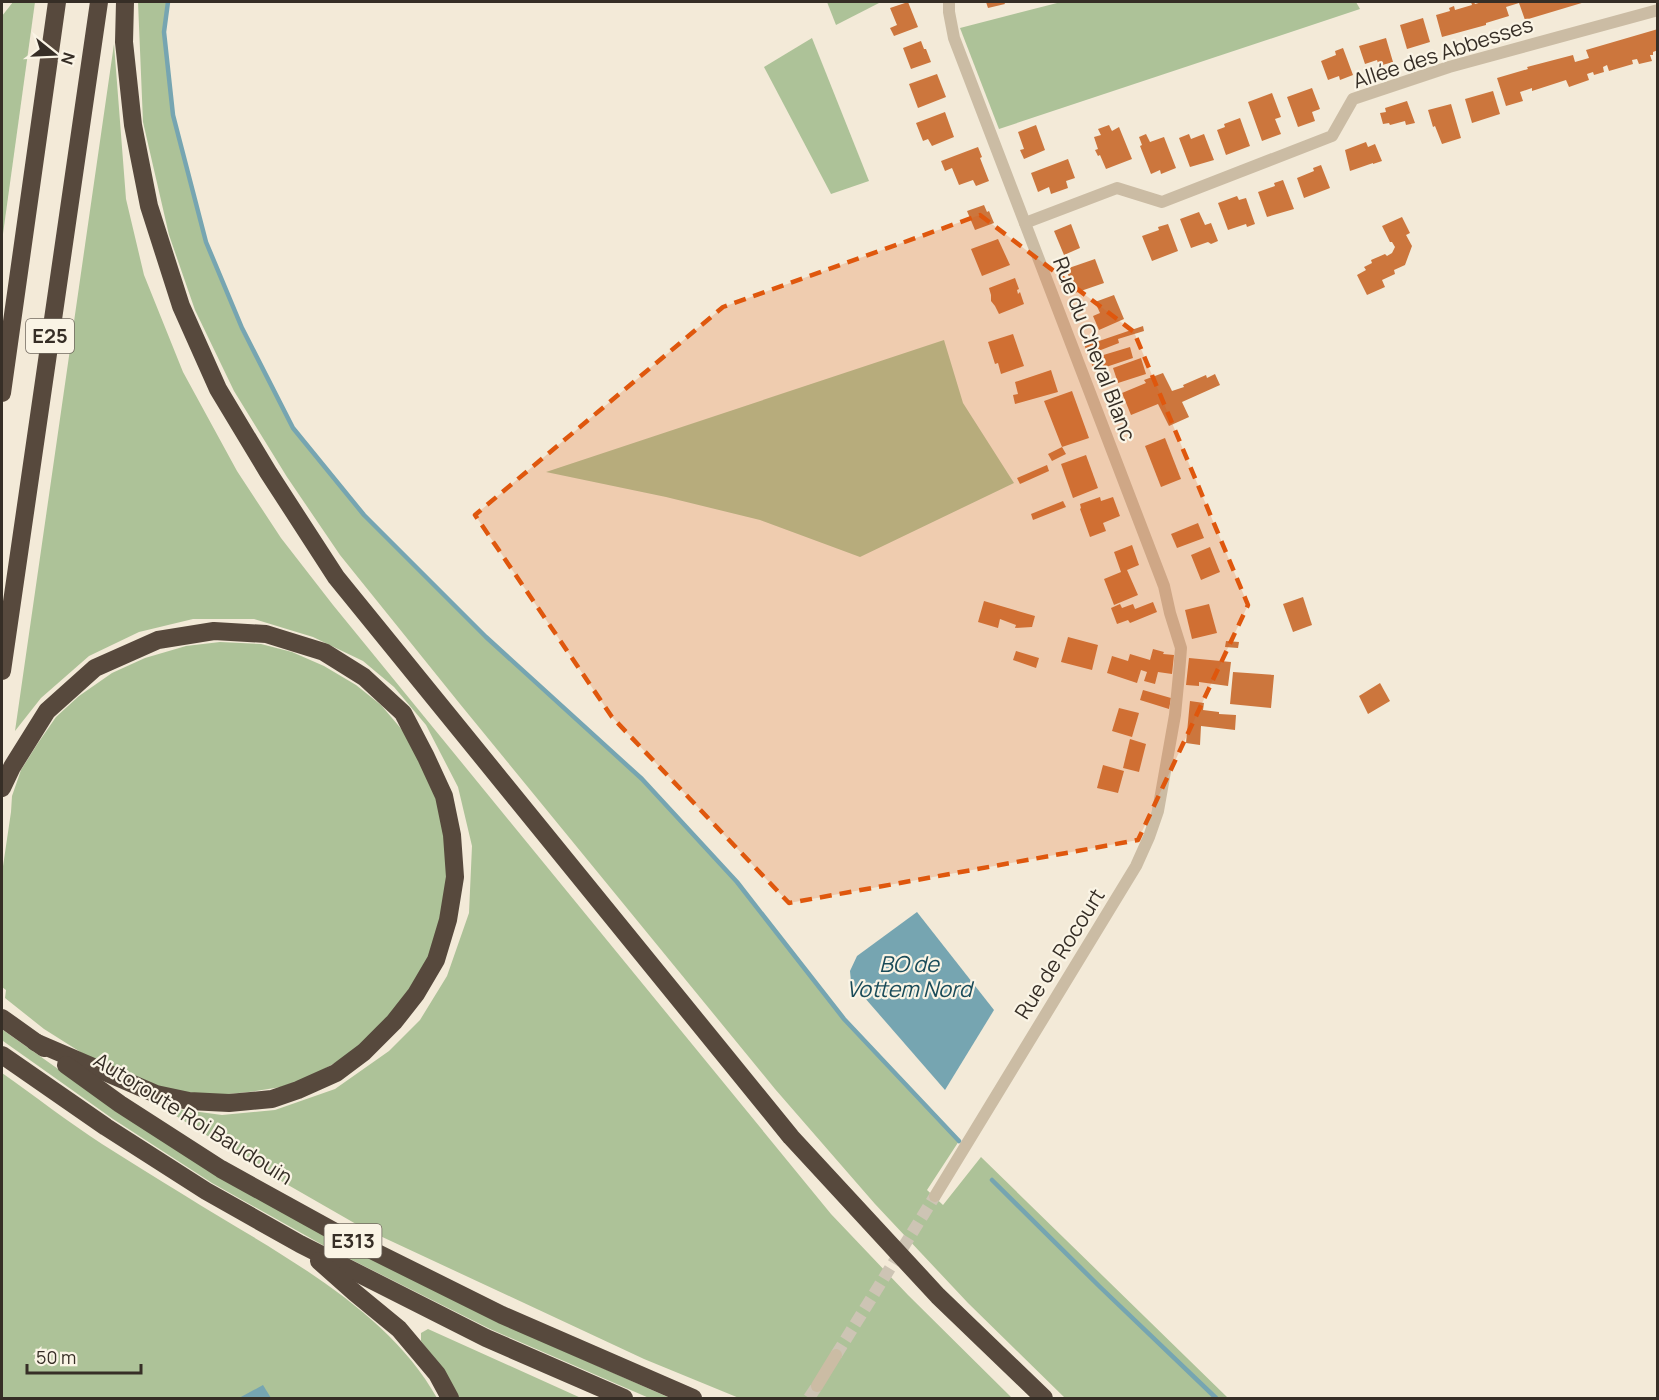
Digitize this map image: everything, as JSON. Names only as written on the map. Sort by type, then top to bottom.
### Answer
[{"type":"highway","name":"E25","points":[[2,393],[57,2]]},
{"type":"highway","name":"E25","points":[[2,671],[99,2]]},
{"type":"highway","points":[[125,2],[124,42],[133,125],[149,206],[182,306],[218,389],[336,577],[791,1137],[938,1296],[1044,1398]]},
{"type":"highway","points":[[2,788],[12,767],[47,711],[95,668],[158,639],[214,631],[266,634],[324,652],[364,677],[403,713],[444,796],[452,835],[455,877],[448,920],[436,960],[416,994],[394,1022],[364,1052],[336,1073],[272,1099],[229,1103],[189,1101],[156,1094],[35,1042]]},
{"type":"highway","name":"Autoroute Roi Baudouin","points":[[3,1019],[120,1104],[221,1169],[335,1232],[502,1315],[693,1398]]},
{"type":"highway","name":"E313","points":[[2,1055],[106,1127],[196,1185],[300,1244],[486,1338],[624,1398]]},
{"type":"highway","points":[[300,1244],[399,1329],[437,1374],[450,1398]]},
{"type":"street","name":"Rue du Cheval Blanc","points":[[949,2],[954,38],[1164,586],[1181,648],[1175,714]]},
{"type":"street","name":"Allée des Abbesses","points":[[1025,223],[1117,188],[1162,202],[1332,136],[1353,99],[1449,67],[1658,10]]},
{"type":"street","name":"Rue de Rocourt","points":[[935,1196],[1136,866],[1158,811],[1175,714]]},
{"type":"street","points":[[817,1386],[836,1355]]},
{"type":"highlighted area","points":[[980,215],[1134,332],[1248,605],[1138,840],[789,903],[612,717],[475,515],[723,307]]},
{"type":"green space","points":[[13,2],[35,2],[2,241],[2,16]]},
{"type":"green space","points":[[138,2],[167,2],[163,32],[172,116],[205,242],[242,332],[293,428],[364,515],[486,637],[642,779],[737,882],[844,1019],[959,1141],[927,1190],[943,1205],[981,1157],[1228,1398],[1065,1398],[968,1303],[875,1204],[775,1089],[340,555],[287,477],[234,391],[195,310],[169,235],[143,122]]},
{"type":"green space","points":[[827,2],[881,2],[836,25]]},
{"type":"green space","points":[[1061,2],[1356,2],[1360,9],[999,129],[960,28]]},
{"type":"green space","points":[[812,38],[869,181],[831,194],[764,67]]},
{"type":"green space","points":[[114,44],[126,199],[144,275],[183,372],[237,471],[281,538],[333,605],[831,1214],[908,1295],[1012,1398],[739,1398],[644,1359],[363,1228],[255,1166],[162,1107],[222,1115],[275,1110],[335,1089],[389,1051],[420,1020],[447,976],[469,913],[472,846],[458,787],[426,725],[394,687],[363,661],[313,637],[254,619],[193,619],[139,632],[89,656],[41,698],[15,731]]},
{"type":"green space","points":[[944,340],[963,403],[1014,483],[860,557],[760,520],[666,497],[546,472]]},
{"type":"green space","points":[[220,642],[261,644],[292,652],[324,666],[356,685],[381,705],[403,731],[422,761],[445,822],[449,884],[434,950],[389,1021],[347,1056],[312,1076],[281,1087],[218,1095],[182,1092],[150,1084],[82,1053],[44,1029],[5,998],[6,990],[2,987],[2,873],[12,796],[21,770],[56,717],[79,696],[112,673],[145,658],[186,646]]},
{"type":"green space","points":[[3,1030],[116,1110],[496,1321],[670,1398],[649,1398],[490,1329],[328,1248],[212,1183],[113,1119],[3,1041]]},
{"type":"green space","points":[[2,1073],[102,1144],[324,1282],[388,1335],[415,1365],[437,1398],[2,1398]]},
{"type":"green space","points":[[428,1329],[581,1398],[458,1398],[444,1371],[421,1341],[421,1333]]},
{"type":"water","name":"BO de Vottem Nord","points":[[917,912],[994,1010],[945,1090],[851,982],[850,971],[857,956]]},
{"type":"water","points":[[263,1385],[271,1398],[239,1398]]},
{"type":"building","points":[[908,2],[918,27],[894,36],[890,28],[897,25],[890,8]]},
{"type":"building","points":[[986,2],[1004,2],[1005,4],[988,8]]},
{"type":"building","points":[[1471,2],[1475,4],[1482,2],[1585,2],[1525,20],[1519,3],[1506,7],[1509,16],[1442,37],[1436,15],[1450,11],[1449,8],[1454,6],[1455,10],[1472,5]]},
{"type":"building","points":[[1423,18],[1430,42],[1407,49],[1400,25]]},
{"type":"building","points":[[1658,29],[1658,50],[1650,55],[1652,61],[1639,64],[1637,59],[1632,60],[1633,64],[1609,71],[1607,65],[1603,67],[1604,72],[1594,75],[1593,72],[1587,74],[1589,80],[1569,87],[1566,80],[1532,91],[1532,88],[1520,92],[1523,101],[1506,106],[1497,78],[1528,69],[1527,67],[1573,55],[1575,62],[1589,58],[1586,50]]},
{"type":"building","points":[[1386,38],[1393,62],[1379,66],[1377,60],[1365,64],[1359,46]]},
{"type":"building","points":[[921,41],[931,62],[911,69],[903,48]]},
{"type":"building","points":[[1343,48],[1353,75],[1340,80],[1339,76],[1328,80],[1321,61],[1336,55],[1335,51]]},
{"type":"building","points":[[937,74],[946,97],[918,108],[909,84]]},
{"type":"building","points":[[1312,88],[1320,109],[1312,112],[1315,121],[1298,127],[1287,97]]},
{"type":"building","points":[[1493,91],[1500,114],[1472,123],[1465,99]]},
{"type":"building","points":[[1272,93],[1281,117],[1275,119],[1281,134],[1262,141],[1248,102]]},
{"type":"building","points":[[1407,101],[1415,123],[1406,125],[1405,121],[1390,125],[1389,123],[1383,124],[1380,113],[1386,112],[1385,108]]},
{"type":"building","points":[[1451,104],[1461,138],[1442,144],[1435,126],[1433,127],[1428,110]]},
{"type":"building","points":[[945,112],[954,137],[932,146],[928,139],[923,141],[916,123]]},
{"type":"building","points":[[1240,118],[1250,146],[1226,155],[1217,130],[1225,127],[1224,124]]},
{"type":"building","points":[[1036,125],[1045,150],[1024,159],[1020,150],[1024,149],[1018,132]]},
{"type":"building","points":[[1109,125],[1112,131],[1119,127],[1132,159],[1106,169],[1100,155],[1098,156],[1095,150],[1098,149],[1094,137],[1101,135],[1098,129]]},
{"type":"building","points":[[1146,134],[1150,142],[1164,137],[1176,168],[1161,174],[1160,170],[1151,174],[1140,146],[1142,145],[1139,137]]},
{"type":"building","points":[[1189,134],[1191,139],[1204,134],[1214,160],[1190,167],[1179,138]]},
{"type":"building","points":[[1366,142],[1368,147],[1375,144],[1382,161],[1350,171],[1345,150]]},
{"type":"building","points":[[978,147],[989,181],[976,186],[973,180],[959,185],[952,168],[945,171],[941,161]]},
{"type":"building","points":[[1068,159],[1075,178],[1066,181],[1068,188],[1051,194],[1049,187],[1038,192],[1031,173]]},
{"type":"building","points":[[1321,165],[1330,188],[1304,198],[1297,178],[1314,171],[1313,168]]},
{"type":"building","points":[[1283,180],[1294,209],[1267,217],[1258,192],[1275,186],[1274,183]]},
{"type":"building","points":[[1237,196],[1239,200],[1246,198],[1255,224],[1247,227],[1246,224],[1228,230],[1218,203]]},
{"type":"building","points":[[984,205],[994,223],[975,230],[967,211]]},
{"type":"building","points":[[1199,212],[1205,225],[1211,223],[1218,241],[1191,248],[1180,219]]},
{"type":"building","points":[[1402,217],[1410,233],[1406,235],[1412,246],[1405,265],[1394,270],[1395,274],[1382,280],[1385,287],[1367,295],[1357,275],[1366,270],[1364,267],[1372,263],[1371,260],[1392,253],[1395,247],[1382,226]]},
{"type":"building","points":[[1071,224],[1080,248],[1064,255],[1054,231]]},
{"type":"building","points":[[1168,224],[1178,251],[1152,261],[1142,236]]},
{"type":"building","points":[[998,239],[1010,265],[982,276],[971,249]]},
{"type":"building","points":[[1095,259],[1104,283],[1075,293],[1066,269]]},
{"type":"building","points":[[1015,278],[1019,289],[1018,294],[1020,292],[1024,304],[999,314],[991,301],[989,288]]},
{"type":"building","points":[[1114,295],[1124,319],[1099,330],[1093,316],[1100,313],[1095,302]]},
{"type":"building","points":[[1143,326],[1144,331],[1118,339],[1119,343],[1088,355],[1084,344]]},
{"type":"building","points":[[1013,334],[1024,366],[1001,374],[988,342]]},
{"type":"building","points":[[1130,347],[1133,358],[1094,371],[1090,359]]},
{"type":"building","points":[[1141,358],[1146,374],[1118,383],[1113,368]]},
{"type":"building","points":[[1051,370],[1058,392],[1015,404],[1013,395],[1018,394],[1015,382]]},
{"type":"building","points":[[1163,373],[1172,391],[1206,375],[1207,378],[1215,374],[1220,385],[1182,402],[1189,417],[1169,426],[1158,404],[1131,415],[1122,393],[1146,383],[1144,380]]},
{"type":"building","points":[[1072,391],[1089,438],[1062,447],[1044,401]]},
{"type":"building","points":[[1165,438],[1181,479],[1161,487],[1145,446]]},
{"type":"building","points":[[1062,447],[1066,454],[1052,461],[1048,454]]},
{"type":"building","points":[[1086,455],[1098,488],[1073,498],[1061,464]]},
{"type":"building","points":[[1047,465],[1049,471],[1020,484],[1017,478]]},
{"type":"building","points":[[1100,497],[1101,501],[1113,497],[1120,516],[1103,523],[1106,531],[1090,537],[1080,504]]},
{"type":"building","points":[[1063,501],[1066,507],[1033,520],[1031,514]]},
{"type":"building","points":[[1198,523],[1204,538],[1177,548],[1171,534]]},
{"type":"building","points":[[1132,545],[1139,565],[1127,570],[1138,595],[1114,605],[1104,579],[1121,572],[1114,552]]},
{"type":"building","points":[[1210,547],[1220,572],[1201,580],[1191,555]]},
{"type":"building","points":[[1303,597],[1312,625],[1293,632],[1283,604]]},
{"type":"building","points":[[984,601],[1035,616],[1032,627],[1015,628],[1016,625],[1000,619],[998,628],[978,622]]},
{"type":"building","points":[[1153,602],[1157,612],[1130,623],[1128,620],[1117,624],[1111,608],[1120,604],[1122,608],[1133,604],[1135,609]]},
{"type":"building","points":[[1209,604],[1217,633],[1192,639],[1185,610]]},
{"type":"building","points":[[1068,637],[1098,645],[1092,670],[1061,662]]},
{"type":"building","points":[[1226,641],[1239,642],[1238,648],[1225,647]]},
{"type":"building","points":[[1153,649],[1164,652],[1163,654],[1174,655],[1172,674],[1158,672],[1155,684],[1144,681],[1147,672],[1141,670],[1137,683],[1107,673],[1112,656],[1128,661],[1130,654],[1150,660]]},
{"type":"building","points":[[1016,651],[1039,658],[1036,668],[1013,660]]},
{"type":"building","points":[[1189,658],[1231,662],[1228,686],[1199,682],[1199,686],[1186,685]]},
{"type":"building","points":[[1233,672],[1274,675],[1271,708],[1230,704]]},
{"type":"building","points":[[1380,683],[1390,701],[1368,714],[1359,696]]},
{"type":"building","points":[[1143,690],[1171,698],[1169,709],[1140,700]]},
{"type":"building","points":[[1190,701],[1204,703],[1203,710],[1236,715],[1235,730],[1201,726],[1200,745],[1186,743]]},
{"type":"building","points":[[1119,708],[1139,713],[1132,737],[1112,731]]},
{"type":"building","points":[[1130,739],[1146,744],[1139,772],[1123,768]]},
{"type":"building","points":[[1103,765],[1124,771],[1118,793],[1097,788]]},
{"type":"waterway","points":[[168,2],[164,32],[173,115],[206,242],[242,328],[293,428],[364,515],[486,637],[642,779],[737,882],[844,1019],[959,1141]]},
{"type":"waterway","points":[[992,1180],[1216,1398]]},
{"type":"tunnel","points":[[836,1355],[935,1196]]},
{"type":"tunnel","points":[[809,1398],[817,1386]]}]
